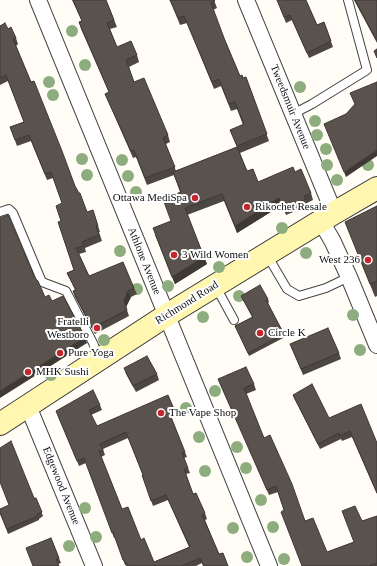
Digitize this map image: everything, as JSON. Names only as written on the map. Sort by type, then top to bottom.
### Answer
[{"type":"main road","name":"Richmond Road","points":[[0,424],[167,315],[377,188]]},
{"type":"street","name":"Athlone Avenue","points":[[38,0],[269,566]]},
{"type":"street","name":"Tweedsmuir Avenue","points":[[246,0],[293,114],[328,217],[333,242],[349,277],[372,319],[377,345]]},
{"type":"street","name":"Edgewood Avenue","points":[[28,406],[94,566]]},
{"type":"lane","points":[[293,114],[367,70],[348,0]]},
{"type":"lane","points":[[0,212],[9,209],[13,213],[42,282],[66,291],[94,343],[99,359]]},
{"type":"lane","points":[[267,255],[287,288],[299,296],[326,288],[349,277]]},
{"type":"lane","points":[[216,286],[234,320]]},
{"type":"building","points":[[73,0],[106,0],[114,20],[107,23],[117,47],[131,41],[137,55],[126,60],[134,82],[144,78],[168,135],[163,138],[175,167],[145,178],[134,150],[131,151],[105,94],[109,92],[79,22],[82,21]]},
{"type":"building","points":[[170,0],[215,1],[211,3],[224,38],[240,76],[242,75],[243,78],[246,77],[267,134],[237,146],[230,130],[244,124],[235,102],[229,104],[219,79],[212,82],[184,16],[178,18]]},
{"type":"building","points":[[277,0],[306,0],[317,25],[324,22],[331,41],[307,53],[290,15],[284,17]]},
{"type":"building","points":[[355,0],[377,0],[377,41]]},
{"type":"building","points":[[5,23],[8,29],[11,27],[16,38],[13,39],[31,82],[34,81],[75,186],[80,193],[87,212],[93,210],[99,235],[82,242],[84,246],[76,248],[89,276],[123,262],[134,288],[128,291],[124,301],[127,310],[92,328],[73,291],[76,290],[67,273],[74,270],[58,222],[61,221],[56,206],[62,203],[51,172],[45,174],[29,135],[15,140],[10,127],[24,122],[6,75],[0,78],[0,26]]},
{"type":"building","points":[[377,49],[377,58],[374,51]]},
{"type":"building","points":[[377,82],[377,150],[344,172],[324,124],[346,114],[355,104],[350,93]]},
{"type":"building","points":[[237,147],[247,171],[253,169],[258,182],[293,167],[295,172],[301,169],[311,193],[304,196],[306,199],[283,208],[279,198],[235,226],[222,194],[185,208],[204,257],[172,277],[153,228],[171,221],[163,199],[181,192],[173,172]]},
{"type":"building","name":"West 236","points":[[377,206],[377,281],[370,284],[345,222]]},
{"type":"building","points":[[8,215],[35,278],[38,281],[45,297],[49,295],[52,301],[63,296],[85,337],[0,391],[0,218]]},
{"type":"building","name":"Circle K","points":[[260,285],[268,299],[266,300],[284,334],[248,353],[235,326],[253,317],[241,296]]},
{"type":"building","points":[[328,328],[339,353],[301,369],[290,344]]},
{"type":"building","points":[[147,356],[157,374],[133,386],[124,368]]},
{"type":"building","points":[[246,367],[254,384],[244,388],[264,438],[270,435],[292,484],[305,521],[313,518],[327,552],[354,542],[342,511],[355,506],[362,521],[377,516],[377,563],[369,566],[302,566],[281,512],[284,510],[276,486],[267,490],[218,379]]},
{"type":"building","points":[[312,384],[329,418],[361,404],[377,443],[377,493],[350,431],[340,436],[339,433],[318,444],[293,395]]},
{"type":"building","points":[[93,390],[100,405],[89,410],[97,426],[168,395],[174,409],[169,412],[185,452],[182,453],[188,468],[184,469],[193,494],[196,493],[205,513],[202,515],[219,554],[223,553],[228,566],[204,566],[200,558],[182,566],[128,566],[123,560],[113,532],[112,533],[84,458],[77,461],[56,411]],"holes":[[[126,432],[143,475],[151,501],[166,495],[190,547],[154,562],[144,538],[141,540],[128,507],[122,509],[99,451],[103,450],[100,444]]]},
{"type":"building","points":[[11,441],[34,498],[36,498],[42,512],[37,514],[38,516],[7,529],[0,513],[0,509],[9,505],[0,482],[0,448]]},
{"type":"building","points":[[51,538],[59,558],[56,559],[59,566],[33,566],[26,548]]},
{"type":"place","name":"Ottawa MediSpa","points":[[195,198]]},
{"type":"place","name":"Rikochet Resale","points":[[247,207]]},
{"type":"place","name":"3 Wild Women","points":[[174,255]]},
{"type":"place","name":"West 236","points":[[368,260]]},
{"type":"place","name":"Fratelli Westboro","points":[[97,328]]},
{"type":"place","name":"Circle K","points":[[260,333]]},
{"type":"place","name":"Pure Yoga","points":[[60,353]]},
{"type":"place","name":"MHK Sushi","points":[[28,372]]},
{"type":"place","name":"The Vape Shop","points":[[161,413]]}]
